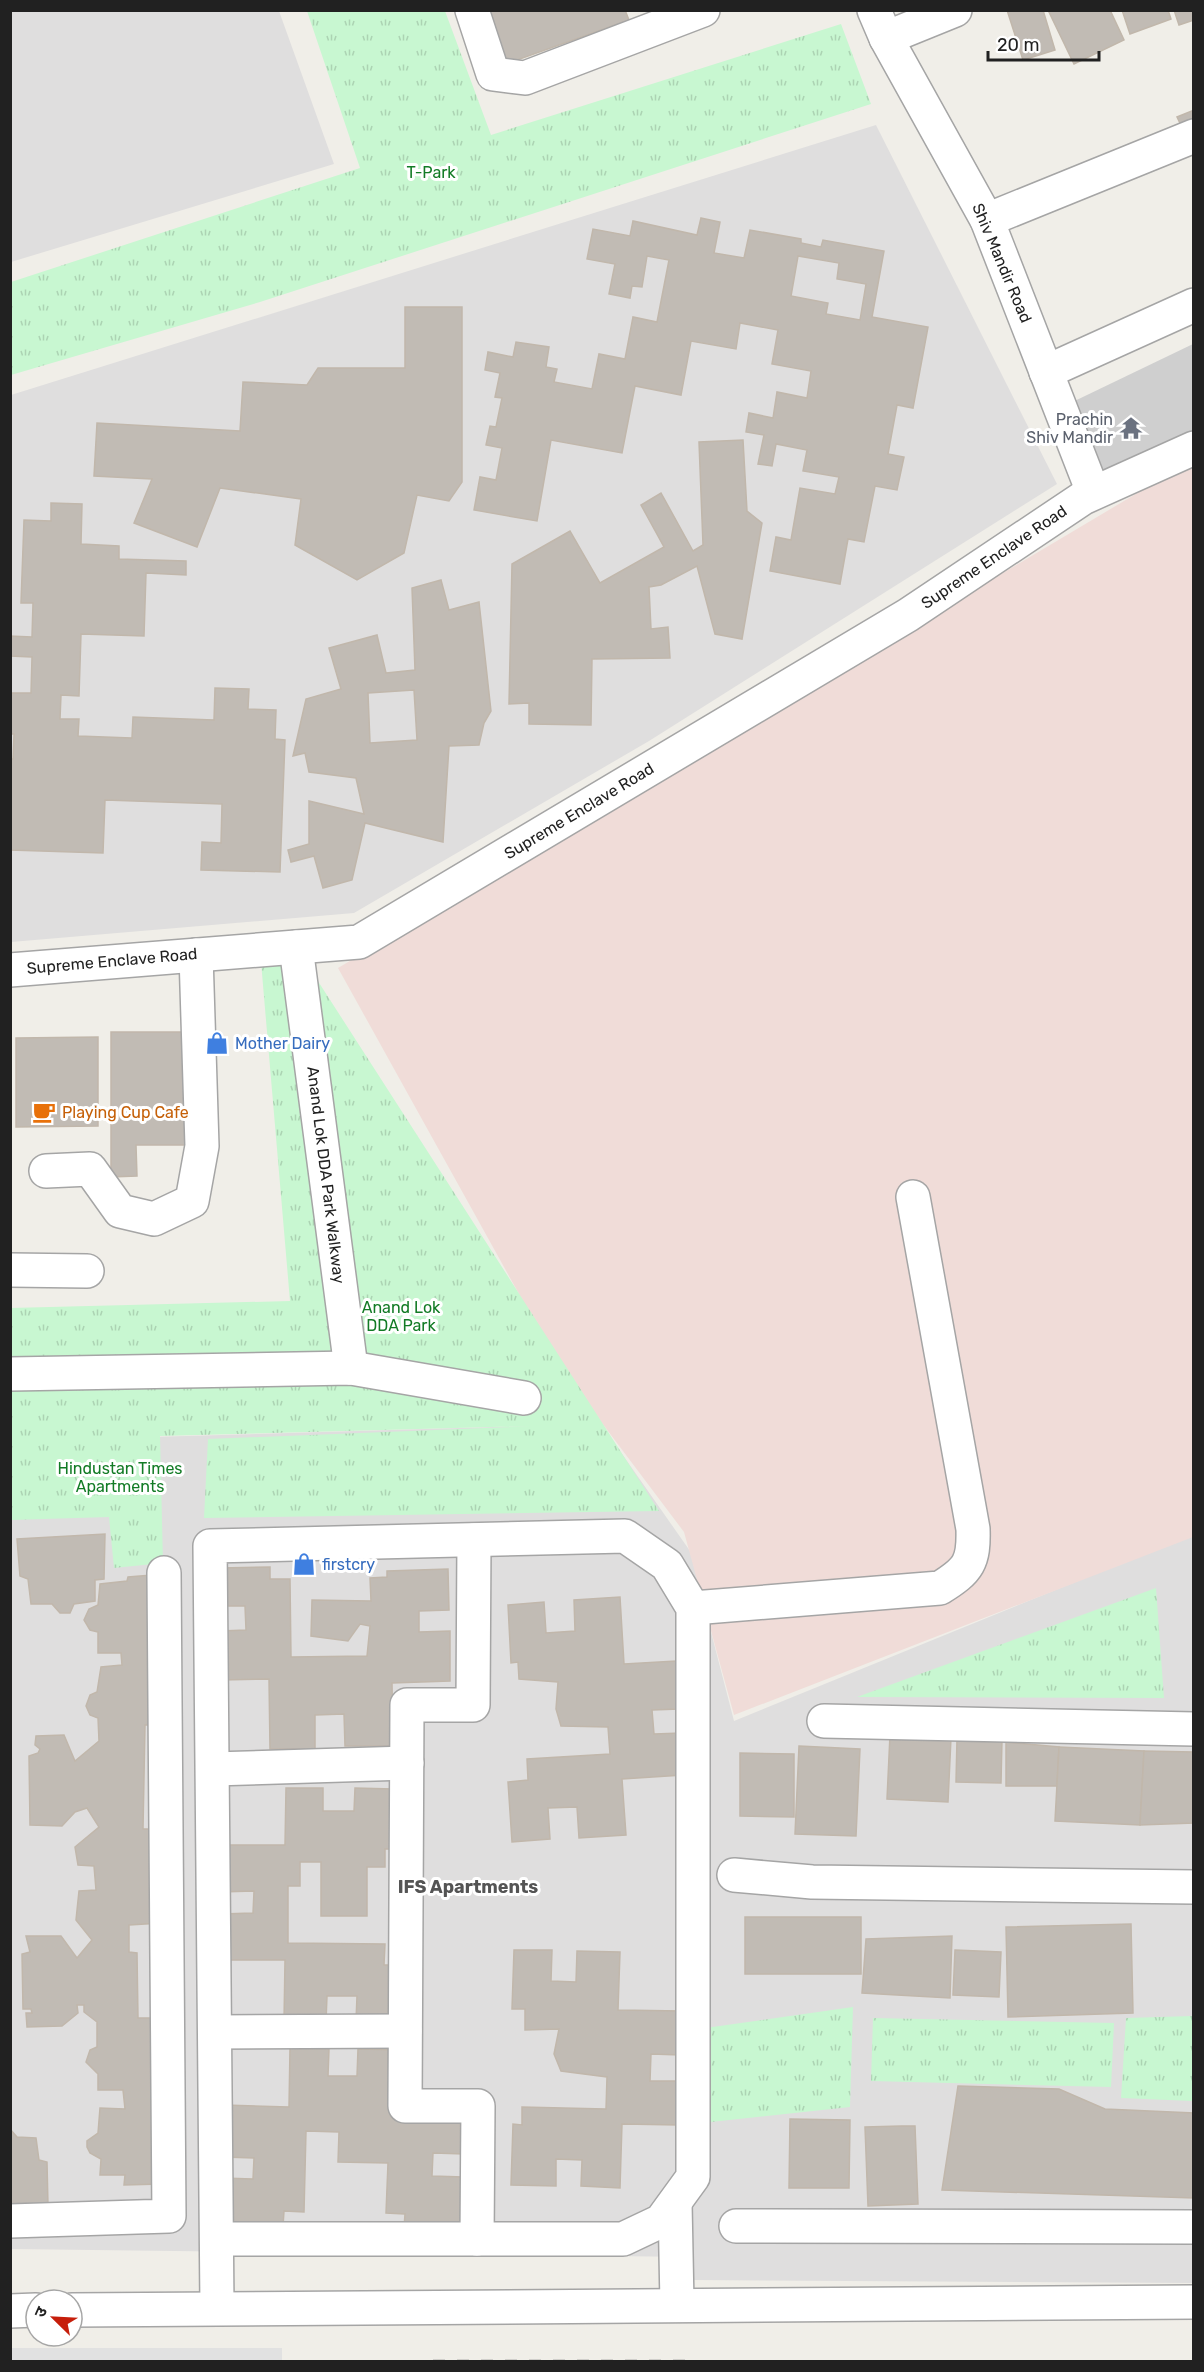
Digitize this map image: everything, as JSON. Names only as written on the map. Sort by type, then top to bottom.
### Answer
[{"type":"street","points":[[472,10],[493,74],[525,78],[703,10]]},
{"type":"street","points":[[880,24],[955,10]]},
{"type":"street","name":"Shiv Mandir Road","points":[[880,24],[987,220],[1094,492]]},
{"type":"street","points":[[987,220],[1194,136]]},
{"type":"street","points":[[1046,372],[1194,305]]},
{"type":"street","name":"Supreme Enclave Road","points":[[10,970],[359,942],[908,615],[1094,492],[1194,448]]},
{"type":"street","name":"Anand Lok DDA Park Walkway","points":[[296,947],[351,1368]]},
{"type":"street","points":[[46,1171],[90,1169],[120,1211],[154,1219],[192,1201],[202,1146],[196,955]]},
{"type":"street","points":[[693,1608],[940,1588],[958,1577],[974,1556],[973,1529],[913,1197]]},
{"type":"street","points":[[10,1270],[87,1271]]},
{"type":"street","points":[[10,1374],[351,1368],[524,1398]]},
{"type":"street","points":[[218,2307],[210,1546],[625,1536],[667,1565],[693,1608],[693,2178],[661,2221],[623,2239],[219,2239]]},
{"type":"street","points":[[474,1540],[473,1705],[407,1705],[405,2106],[478,2106],[477,2239]]},
{"type":"street","points":[[10,2221],[168,2216],[164,1573]]},
{"type":"street","points":[[824,1721],[1194,1729]]},
{"type":"street","points":[[213,1769],[407,1763]]},
{"type":"street","points":[[734,1875],[812,1882],[1194,1887]]},
{"type":"street","points":[[216,2032],[405,2031]]},
{"type":"street","points":[[675,2203],[677,2304]]},
{"type":"street","points":[[736,2226],[1194,2227]]},
{"type":"street","points":[[84,2310],[218,2307],[1194,2302]]},
{"type":"shaded area","points":[[11,10],[279,11],[334,164],[11,262]]},
{"type":"shaded area","points":[[876,125],[1057,484],[649,741],[354,913],[11,942],[11,395]]},
{"type":"shaded area","name":"Prachin Shiv Mandir","points":[[1193,344],[1193,449],[1093,492],[1060,408]]},
{"type":"shaded area","points":[[1193,460],[1193,1537],[734,1715],[684,1532],[559,1366],[338,968]]},
{"type":"shaded area","points":[[601,1424],[690,1551],[734,1721],[1193,1534],[1193,2283],[692,2280],[692,2257],[11,2249],[10,1441]]},
{"type":"shaded area","points":[[11,2348],[282,2348],[282,2361],[11,2361]]},
{"type":"green space","name":"T-Park","points":[[307,11],[445,11],[491,135],[841,24],[871,104],[260,302],[11,375],[11,282],[360,168]]},
{"type":"green space","name":"Anand Lok DDA Park","points":[[296,947],[659,1511],[204,1518],[208,1439],[533,1426],[160,1436],[163,1563],[114,1568],[109,1517],[11,1520],[10,1308],[290,1301],[260,950]]},
{"type":"green space","points":[[1156,1588],[1164,1698],[857,1697]]},
{"type":"green space","points":[[853,2007],[850,2107],[692,2124],[691,2030]]},
{"type":"green space","points":[[1193,2016],[1193,2101],[1121,2098],[1126,2018]]},
{"type":"green space","points":[[873,2018],[1114,2023],[1111,2087],[871,2081]]},
{"type":"building","points":[[487,10],[625,10],[629,20],[506,64]]},
{"type":"building","points":[[1007,10],[1043,10],[1055,50],[1023,60]]},
{"type":"building","points":[[1048,10],[1110,10],[1124,40],[1074,64]]},
{"type":"building","points":[[1122,10],[1168,10],[1171,19],[1130,34]]},
{"type":"building","points":[[1174,10],[1194,10],[1194,20],[1179,25]]},
{"type":"building","points":[[1194,110],[1194,153],[1177,117]]},
{"type":"building","points":[[701,218],[720,222],[714,253],[744,258],[750,230],[801,239],[801,243],[821,247],[823,240],[884,251],[872,317],[928,327],[913,408],[897,405],[888,454],[904,457],[897,490],[875,486],[864,542],[848,539],[840,584],[770,571],[776,537],[791,540],[800,488],[835,494],[839,477],[803,471],[807,450],[776,444],[772,466],[758,464],[764,435],[746,432],[749,413],[773,418],[777,392],[807,398],[811,371],[772,364],[778,330],[740,323],[736,349],[691,341],[681,395],[635,386],[622,453],[551,440],[537,521],[474,510],[480,477],[496,480],[502,448],[486,445],[490,426],[496,427],[502,398],[495,397],[500,373],[485,370],[488,352],[513,357],[516,342],[549,347],[546,367],[557,369],[554,382],[592,389],[599,354],[625,359],[633,317],[657,322],[669,260],[647,256],[642,287],[632,286],[630,298],[609,294],[615,264],[587,259],[593,229],[630,236],[633,221],[697,235]],"holes":[[[798,256],[839,263],[837,279],[866,284],[860,320],[826,314],[828,303],[791,296]]]},
{"type":"building","points":[[405,307],[462,307],[462,482],[449,501],[417,495],[404,553],[357,580],[295,545],[301,499],[220,488],[197,547],[134,523],[152,479],[94,476],[97,423],[240,431],[243,382],[307,385],[318,368],[405,368]]},
{"type":"building","points":[[743,440],[747,511],[762,523],[742,639],[715,634],[697,566],[661,585],[649,587],[651,629],[668,627],[670,658],[592,659],[591,725],[529,724],[529,703],[509,704],[512,564],[570,531],[600,583],[664,547],[641,505],[661,493],[693,551],[703,545],[699,442]]},
{"type":"building","points":[[51,503],[82,504],[81,544],[119,546],[119,559],[186,561],[186,575],[146,573],[144,636],[81,634],[79,696],[61,695],[60,719],[79,719],[78,736],[132,738],[133,717],[214,720],[215,688],[249,689],[248,709],[276,710],[275,739],[285,740],[280,872],[201,870],[202,842],[221,843],[222,804],[105,800],[103,853],[10,850],[10,759],[13,759],[14,734],[10,734],[10,693],[31,693],[32,657],[10,656],[10,636],[32,637],[33,603],[21,603],[24,520],[51,521]]},
{"type":"building","points":[[441,580],[449,610],[479,602],[491,711],[484,723],[479,745],[449,746],[443,842],[365,823],[352,880],[323,888],[314,856],[291,862],[288,850],[309,844],[309,801],[364,814],[356,778],[309,772],[305,753],[293,756],[306,699],[341,689],[329,648],[377,635],[386,673],[415,670],[412,588]],"holes":[[[414,690],[417,740],[370,743],[368,693]]]},
{"type":"building","points":[[111,1032],[188,1032],[187,1145],[136,1145],[137,1176],[111,1177]]},
{"type":"building","points":[[98,1037],[98,1126],[16,1127],[16,1038]]},
{"type":"building","points":[[105,1534],[104,1579],[95,1580],[95,1601],[74,1604],[70,1613],[60,1613],[52,1604],[31,1604],[28,1579],[20,1576],[17,1539]]},
{"type":"building","points":[[270,1567],[270,1579],[290,1579],[291,1657],[367,1656],[370,1626],[360,1624],[348,1641],[311,1636],[312,1600],[371,1601],[370,1578],[387,1577],[387,1571],[448,1569],[449,1610],[419,1611],[419,1632],[450,1631],[450,1681],[392,1683],[393,1746],[345,1746],[344,1714],[315,1715],[315,1749],[270,1749],[269,1679],[222,1680],[221,1631],[246,1630],[245,1606],[221,1606],[220,1568]]},
{"type":"building","points":[[164,1574],[162,1725],[145,1725],[143,1829],[160,1829],[161,1923],[129,1925],[129,1952],[137,1953],[138,2018],[164,2018],[161,2184],[124,2185],[125,2175],[100,2175],[101,2159],[90,2153],[87,2147],[87,2141],[98,2133],[100,2108],[125,2109],[123,2090],[98,2090],[98,2074],[86,2062],[90,2050],[97,2047],[97,2022],[84,2012],[84,2005],[77,2005],[78,2013],[62,2026],[27,2027],[26,2013],[32,2013],[31,2009],[23,2009],[22,1954],[30,1952],[26,1936],[61,1936],[77,1958],[92,1940],[76,1920],[79,1891],[96,1890],[94,1866],[78,1865],[75,1847],[99,1827],[87,1808],[75,1812],[62,1826],[30,1825],[29,1756],[38,1753],[40,1749],[35,1745],[36,1736],[64,1735],[75,1761],[99,1741],[98,1718],[90,1715],[86,1706],[90,1695],[97,1692],[101,1667],[122,1665],[121,1653],[98,1653],[98,1632],[90,1630],[84,1620],[89,1609],[98,1605],[100,1584],[127,1581],[128,1577]]},
{"type":"building","points":[[620,1597],[624,1664],[676,1661],[679,1709],[652,1710],[654,1734],[681,1733],[683,1775],[622,1779],[626,1835],[579,1838],[577,1807],[548,1808],[550,1839],[512,1842],[508,1782],[528,1780],[527,1759],[610,1754],[608,1727],[561,1726],[556,1709],[558,1682],[519,1679],[518,1662],[511,1663],[508,1605],[544,1602],[546,1633],[575,1631],[574,1600]]},
{"type":"building","points":[[890,1735],[951,1738],[948,1802],[887,1799]]},
{"type":"building","points":[[957,1739],[1002,1740],[1001,1783],[956,1782]]},
{"type":"building","points":[[1006,1742],[1059,1747],[1057,1786],[1006,1786]]},
{"type":"building","points":[[799,1746],[860,1749],[856,1836],[795,1834]]},
{"type":"building","points":[[1059,1747],[1144,1751],[1140,1825],[1055,1821]]},
{"type":"building","points":[[1144,1751],[1194,1752],[1194,1823],[1140,1825]]},
{"type":"building","points":[[740,1753],[794,1754],[794,1817],[740,1816]]},
{"type":"building","points":[[286,1788],[323,1788],[323,1811],[354,1811],[355,1788],[393,1789],[392,1849],[385,1849],[385,1867],[367,1867],[367,1916],[321,1916],[321,1862],[300,1862],[300,1886],[288,1886],[288,1943],[385,1944],[384,1965],[395,1965],[394,2022],[356,2021],[357,1996],[327,1996],[326,2021],[284,2021],[285,1960],[220,1960],[221,1914],[253,1913],[254,1891],[221,1892],[221,1845],[285,1845]]},
{"type":"building","points":[[745,1917],[861,1917],[861,1974],[745,1974]]},
{"type":"building","points":[[1131,1924],[1133,2013],[1008,2017],[1006,1927]]},
{"type":"building","points":[[952,1936],[950,1998],[862,1993],[866,1939]]},
{"type":"building","points":[[514,1950],[552,1950],[551,1981],[576,1982],[577,1951],[620,1952],[618,2010],[681,2011],[680,2055],[651,2054],[650,2081],[679,2081],[678,2125],[622,2124],[620,2188],[581,2186],[582,2160],[556,2159],[556,2186],[511,2185],[513,2124],[522,2125],[522,2107],[606,2109],[607,2077],[561,2071],[554,2054],[559,2029],[525,2030],[525,2009],[512,2009]]},
{"type":"building","points":[[955,1950],[1001,1952],[999,1997],[953,1995]]},
{"type":"building","points":[[290,2048],[329,2049],[328,2076],[357,2076],[358,2049],[401,2050],[399,2108],[465,2110],[464,2154],[433,2153],[432,2176],[463,2177],[462,2230],[404,2228],[405,2214],[386,2213],[388,2163],[338,2162],[339,2132],[306,2131],[304,2212],[284,2211],[283,2226],[221,2224],[223,2178],[253,2179],[254,2158],[224,2157],[225,2105],[289,2107]]},
{"type":"building","points":[[958,2086],[1059,2089],[1105,2109],[1194,2113],[1194,2198],[942,2190]]},
{"type":"building","points":[[790,2119],[850,2120],[849,2188],[789,2188]]},
{"type":"building","points":[[915,2126],[918,2204],[868,2206],[865,2127]]},
{"type":"building","points":[[10,2129],[17,2137],[36,2138],[39,2160],[47,2162],[48,2206],[10,2207]]},
{"type":"railway","points":[[433,2362],[690,2362]]},
{"type":"place","name":"Prachin Shiv Mandir","points":[[1131,428]]},
{"type":"place","name":"Mother Dairy","points":[[217,1043]]},
{"type":"place","name":"Playing Cup Cafe","points":[[44,1112]]},
{"type":"place","name":"firstcry","points":[[304,1564]]},
{"type":"district","name":"IFS Apartments","points":[[468,1887]]},
{"type":"park label","name":"Hindustan Times Apartments","points":[[120,1477]]}]
